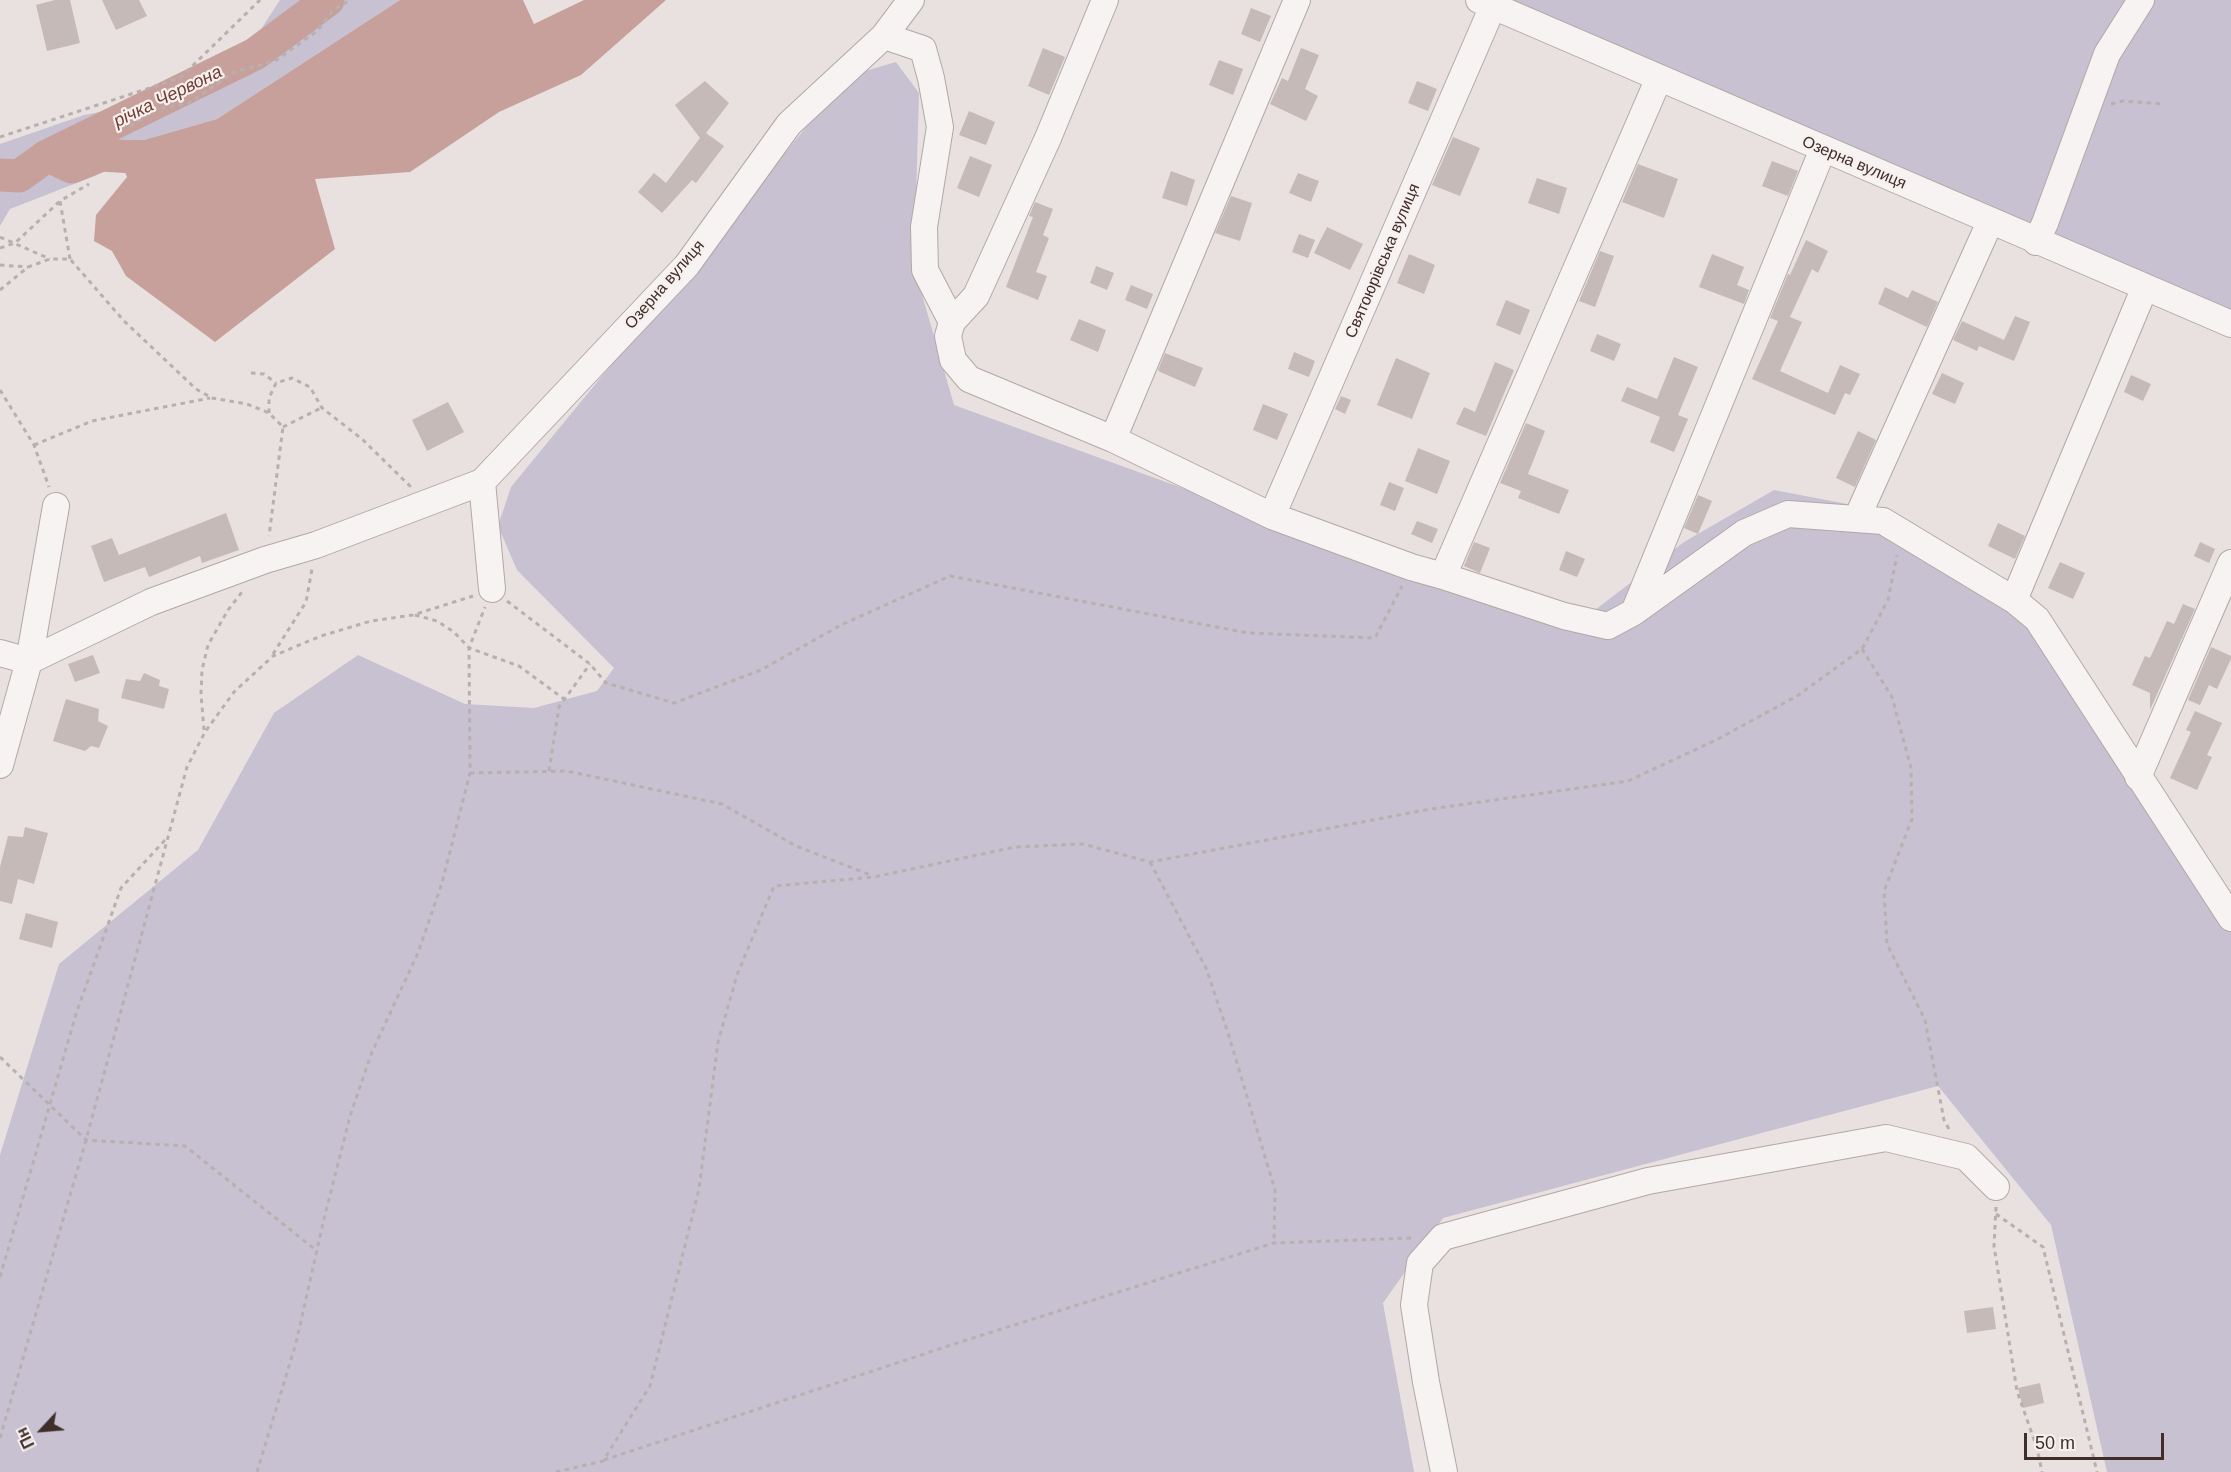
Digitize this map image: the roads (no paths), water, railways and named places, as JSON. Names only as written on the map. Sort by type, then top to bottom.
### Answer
[{"type":"street","name":"Озерна вулиця","points":[[482,482],[687,265],[789,124],[884,36],[911,0]]},
{"type":"street","points":[[1106,0],[1048,138],[976,296],[952,322],[948,336],[953,360],[969,379],[1113,440],[1272,516],[1411,567],[1564,616],[1608,626],[1634,612],[1744,533],[1788,514],[1883,521],[2014,600],[2037,619],[2231,918]]},
{"type":"street","points":[[1113,440],[1297,0]]},
{"type":"street","points":[[2036,242],[2107,54],[2141,0]]},
{"type":"street","name":"Озерна вулиця","points":[[1486,3],[2036,242],[2231,324]]},
{"type":"street","name":"Святоюрівська вулиця","points":[[1272,516],[1486,3]]},
{"type":"street","points":[[884,36],[923,49],[931,78],[939,127],[924,228],[925,270],[952,322]]},
{"type":"street","points":[[1443,576],[1659,78]]},
{"type":"street","points":[[1634,612],[1823,149]]},
{"type":"street","points":[[1857,518],[1990,222]]},
{"type":"street","points":[[2014,600],[2145,287]]},
{"type":"street","points":[[0,653],[29,662],[151,602],[265,560],[316,545],[482,482],[492,589]]},
{"type":"street","points":[[0,765],[29,662],[56,506]]},
{"type":"street","points":[[2138,777],[2231,563]]},
{"type":"street","points":[[1444,1472],[1426,1382],[1414,1305],[1420,1263],[1443,1237],[1648,1181],[1886,1138],[1966,1157],[1996,1187]]},
{"type":"waterway","name":"річка Червона","points":[[0,175],[19,176],[47,156],[255,54],[328,0]]},
{"type":"waterway","points":[[57,160],[72,167],[102,155],[133,157]]}]
